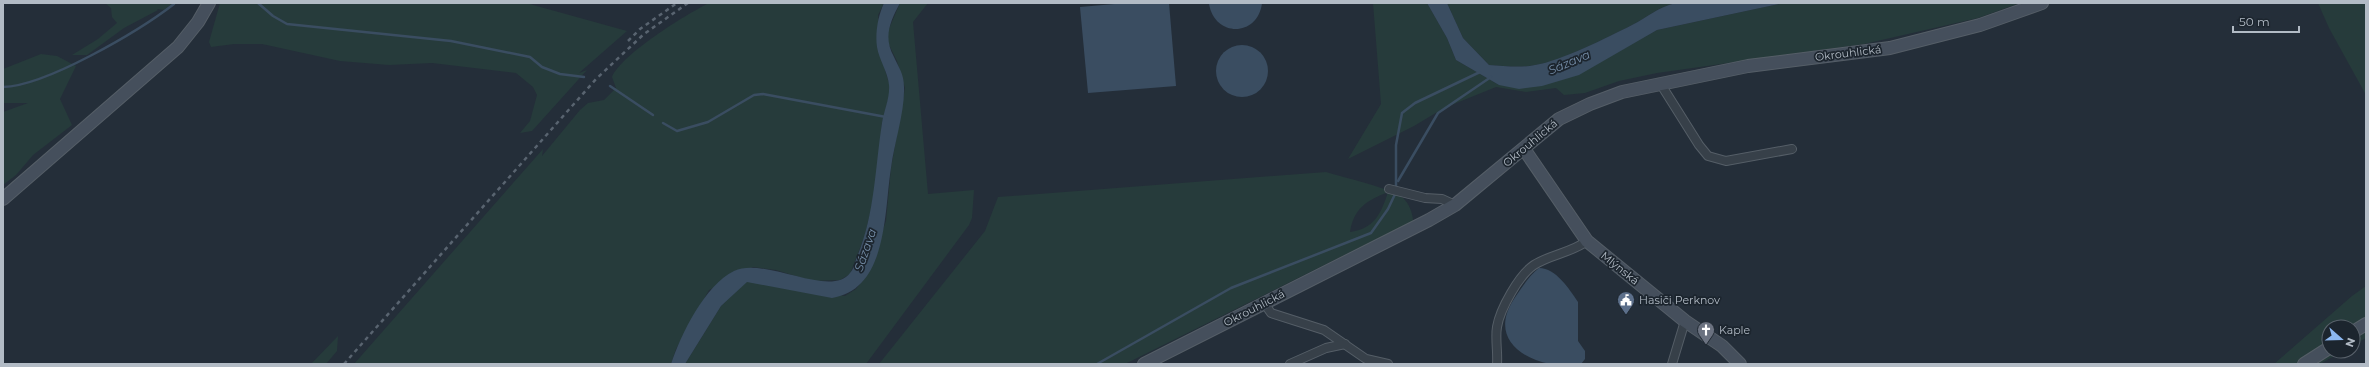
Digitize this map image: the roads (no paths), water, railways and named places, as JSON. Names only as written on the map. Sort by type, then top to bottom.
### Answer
[{"type":"main road","points":[[3,199],[178,47],[198,22],[209,3]]},
{"type":"main road","name":"Okrouhlická","points":[[1144,364],[1429,220],[1455,205],[1559,119],[1590,104],[1622,92],[1748,66],[1890,48],[1980,25],[2042,3]]},
{"type":"main road","name":"Mlýnská","points":[[1524,149],[1587,241],[1685,321],[1722,346],[1740,364]]},
{"type":"main road","points":[[2304,364],[2321,353]]},
{"type":"street","points":[[1660,83],[1699,146],[1708,156],[1726,161],[1792,149]]},
{"type":"street","points":[[1389,189],[1425,198],[1442,199],[1455,205]]},
{"type":"street","points":[[1497,364],[1496,328],[1501,313],[1512,291],[1534,265],[1561,253],[1576,249],[1587,241]]},
{"type":"street","points":[[1264,303],[1271,313],[1324,330],[1366,359],[1388,364]]},
{"type":"street","points":[[1672,364],[1685,321]]},
{"type":"street","points":[[1290,364],[1326,348],[1345,344]]},
{"type":"water","name":"Sázava","points":[[884,3],[900,3],[893,17],[888,36],[891,50],[903,78],[904,96],[891,168],[884,226],[880,246],[873,265],[864,280],[850,292],[832,298],[747,282],[721,306],[685,364],[671,364],[681,339],[695,312],[713,287],[734,271],[747,268],[762,269],[828,282],[841,280],[850,273],[868,224],[874,191],[882,123],[889,95],[888,80],[876,42],[880,13]]},
{"type":"water","points":[[1126,3],[1169,3],[1176,86],[1088,93],[1080,7]]},
{"type":"water","points":[[1262,3],[1259,14],[1253,22],[1245,27],[1236,29],[1227,28],[1219,23],[1213,15],[1209,4]]},
{"type":"water","name":"Sázava","points":[[1427,3],[1447,3],[1463,38],[1489,65],[1518,67],[1546,63],[1571,54],[1632,25],[1653,12],[1676,3],[1784,3],[1657,30],[1579,75],[1542,86],[1519,89],[1499,85],[1456,60],[1447,38]]},
{"type":"water","points":[[1237,45],[1247,45],[1261,52],[1268,66],[1268,76],[1261,90],[1247,97],[1237,97],[1227,93],[1220,86],[1216,76],[1216,66],[1220,56],[1227,49]]},
{"type":"water","points":[[1539,268],[1551,271],[1562,280],[1578,302],[1578,341],[1585,351],[1585,359],[1581,364],[1554,365],[1537,360],[1525,355],[1509,340],[1505,320],[1509,309],[1526,281]]},
{"type":"waterway","points":[[258,3],[273,16],[287,24],[451,41],[530,57],[542,67],[560,74],[584,77]]},
{"type":"waterway","points":[[3,87],[21,84],[43,77],[92,55],[139,28],[174,4]]},
{"type":"waterway","points":[[1097,364],[1231,288],[1371,233],[1388,209],[1396,192],[1396,145],[1402,113],[1415,103],[1480,72]]},
{"type":"waterway","points":[[1398,181],[1438,113],[1491,77]]},
{"type":"waterway","points":[[610,86],[653,115]]},
{"type":"waterway","points":[[663,123],[677,131],[708,122],[754,95],[763,94],[886,117]]},
{"type":"railway","points":[[628,41],[640,29],[677,3]]},
{"type":"railway","points":[[344,364],[596,79],[644,34],[688,3]]},
{"type":"place","name":"Hasiči Perknov","points":[[1626,315]]},
{"type":"place","name":"Kaple","points":[[1706,345]]}]
